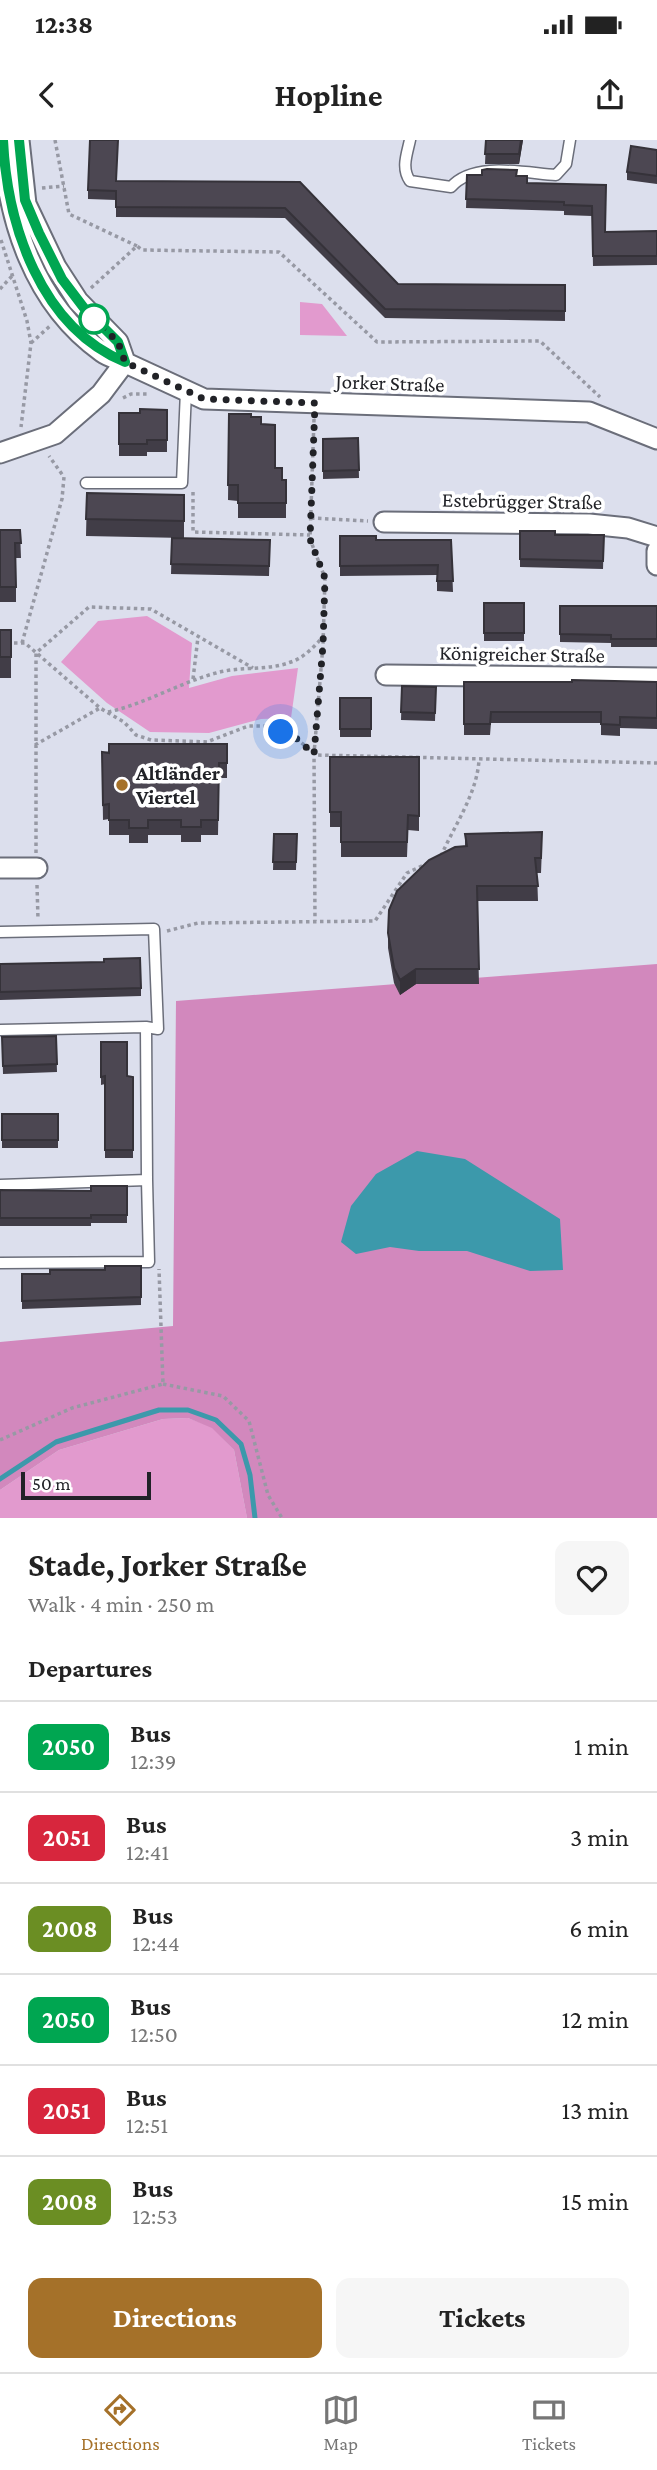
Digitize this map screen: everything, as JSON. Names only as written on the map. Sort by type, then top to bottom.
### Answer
[{"type":"street","name":"Jorker Straße","points":[[3,140],[6,181],[26,255],[37,277],[63,314],[105,354],[204,399],[589,412],[657,439]]},
{"type":"street","points":[[9,450],[55,434],[101,394],[125,362],[118,342],[84,308],[62,279],[39,233],[25,200],[19,140]]},
{"type":"street","name":"Estebrügger Straße","points":[[384,522],[589,524],[628,528],[657,537]]},
{"type":"street","points":[[657,551],[657,565]]},
{"type":"street","name":"Königreicher Straße","points":[[386,675],[657,678]]},
{"type":"street","points":[[0,869],[37,868]]},
{"type":"lane","points":[[410,140],[405,174],[410,181],[451,187],[466,175],[490,172],[556,175],[566,164],[570,140]]},
{"type":"lane","points":[[86,483],[182,483],[186,391]]},
{"type":"lane","points":[[0,932],[154,929],[158,1029],[0,1030]]},
{"type":"lane","points":[[0,1263],[149,1262],[146,1027]]},
{"type":"lane","points":[[0,1185],[147,1180]]},
{"type":"path","points":[[55,140],[69,214],[142,250],[279,252],[377,342],[540,341],[600,396],[606,419]]},
{"type":"path","points":[[36,189],[64,186]]},
{"type":"path","points":[[0,236],[27,321],[31,344],[9,450]]},
{"type":"path","points":[[85,294],[136,246]]},
{"type":"path","points":[[0,289],[12,276]]},
{"type":"path","points":[[31,344],[56,320]]},
{"type":"path","points":[[123,398],[134,394],[150,395]]},
{"type":"path","points":[[314,921],[314,754],[325,578],[310,535],[315,403]]},
{"type":"path","points":[[22,643],[62,499],[64,477],[38,440]]},
{"type":"path","points":[[182,483],[193,487],[193,532],[310,535]]},
{"type":"path","points":[[311,518],[384,522]]},
{"type":"path","points":[[38,931],[36,653],[89,607],[151,608],[253,668]]},
{"type":"path","points":[[192,680],[198,636]]},
{"type":"path","points":[[108,712],[127,708],[192,680],[220,672],[291,663],[323,638]]},
{"type":"path","points":[[0,643],[22,643],[100,708],[124,722],[136,735],[151,740],[207,742],[248,726],[264,726],[297,739],[314,754],[657,763]]},
{"type":"path","points":[[35,745],[100,708]]},
{"type":"path","points":[[441,857],[471,792],[479,759]]},
{"type":"path","points":[[154,929],[167,931],[198,923],[375,920],[407,873],[429,862]]},
{"type":"path","points":[[149,1262],[158,1262],[163,1384]]},
{"type":"path","points":[[0,1440],[72,1408],[163,1384],[223,1396],[248,1422],[268,1495],[282,1518]]},
{"type":"shaded area","points":[[300,302],[322,304],[347,336],[300,335]]},
{"type":"shaded area","points":[[147,616],[192,643],[189,688],[232,676],[298,668],[291,718],[261,719],[209,733],[150,732],[107,703],[61,662],[98,621]]},
{"type":"shaded area","points":[[657,964],[657,1518],[247,1518],[234,1450],[212,1428],[188,1418],[163,1419],[59,1450],[0,1490],[0,1342],[173,1326],[176,1001]]},
{"type":"shaded area","points":[[188,1418],[212,1427],[234,1450],[247,1518],[0,1518],[0,1490],[59,1450],[163,1419]]},
{"type":"water","points":[[417,1151],[465,1159],[560,1219],[563,1270],[530,1271],[467,1251],[419,1251],[390,1247],[356,1254],[341,1242],[351,1206],[376,1174]]},
{"type":"building","points":[[90,140],[118,140],[116,181],[300,182],[398,284],[565,285],[565,311],[385,309],[285,208],[116,207],[116,191],[88,190]]},
{"type":"building","points":[[486,140],[521,140],[519,154],[485,154]]},
{"type":"building","points":[[631,146],[657,150],[657,176],[627,172]]},
{"type":"building","points":[[482,170],[517,170],[516,176],[527,176],[527,183],[606,185],[605,232],[657,231],[657,256],[593,256],[592,206],[564,205],[564,202],[466,199],[467,175],[482,175]]},
{"type":"building","points":[[140,409],[167,410],[167,440],[147,440],[147,444],[119,444],[119,413],[140,413]]},
{"type":"building","points":[[229,414],[251,414],[251,417],[261,417],[261,424],[275,425],[275,468],[282,468],[282,480],[286,480],[286,503],[238,503],[238,485],[228,485]]},
{"type":"building","points":[[358,438],[359,470],[323,471],[323,439]]},
{"type":"building","points":[[87,493],[184,495],[184,521],[86,519]]},
{"type":"building","points":[[0,530],[20,530],[21,543],[15,543],[16,587],[0,587]]},
{"type":"building","points":[[520,531],[555,531],[555,535],[604,535],[603,561],[520,559]]},
{"type":"building","points":[[340,536],[376,536],[376,540],[451,540],[453,581],[437,581],[438,565],[340,566]]},
{"type":"building","points":[[172,538],[270,540],[269,566],[171,564]]},
{"type":"building","points":[[484,603],[524,603],[524,633],[484,633]]},
{"type":"building","points":[[560,606],[657,606],[657,639],[611,639],[611,635],[560,634]]},
{"type":"building","points":[[0,630],[11,630],[11,657],[0,657]]},
{"type":"building","points":[[464,682],[657,682],[657,718],[620,717],[620,725],[601,724],[601,712],[491,712],[490,724],[464,724]]},
{"type":"building","points":[[402,686],[436,687],[435,713],[401,712]]},
{"type":"building","points":[[340,698],[371,698],[371,729],[340,729]]},
{"type":"building","points":[[109,744],[227,744],[227,763],[219,763],[218,820],[201,820],[201,827],[181,827],[181,820],[148,820],[148,828],[129,828],[129,820],[109,820],[109,804],[103,805],[102,752],[109,753]]},
{"type":"building","points":[[330,757],[419,757],[419,816],[408,815],[407,842],[341,842],[341,812],[330,812]]},
{"type":"building","points":[[542,832],[541,858],[535,858],[538,886],[477,886],[479,969],[416,969],[400,980],[394,968],[388,933],[389,910],[397,891],[429,860],[455,847],[467,846],[465,834]]},
{"type":"building","points":[[274,834],[297,834],[296,862],[273,862]]},
{"type":"building","points":[[140,958],[141,988],[0,992],[0,964],[104,962],[104,959]]},
{"type":"building","points":[[56,1036],[57,1064],[3,1066],[2,1037]]},
{"type":"building","points":[[101,1042],[127,1042],[127,1076],[133,1077],[133,1150],[105,1150],[105,1076],[101,1077]]},
{"type":"building","points":[[2,1114],[58,1114],[58,1140],[2,1140]]},
{"type":"building","points":[[91,1186],[127,1186],[127,1215],[91,1215],[91,1218],[0,1218],[0,1190],[91,1191]]},
{"type":"building","points":[[105,1266],[141,1266],[141,1297],[22,1301],[22,1274],[50,1274],[50,1270],[105,1270]]},
{"type":"waterway","points":[[0,1479],[56,1442],[159,1410],[188,1410],[216,1420],[241,1444],[250,1475],[255,1518]]},
{"type":"bus line","name":"2050","points":[[3,140],[6,181],[16,224],[26,255],[37,277],[63,314],[92,344],[105,354],[125,362],[118,342],[84,308],[55,267],[26,204],[19,140]]},
{"type":"place","name":"Altländer Viertel","points":[[122,785]]},
{"type":"route","points":[[94,319],[118,342],[125,362],[204,399],[315,403],[310,539],[325,578],[323,645],[314,754],[297,739],[281,732]]}]
